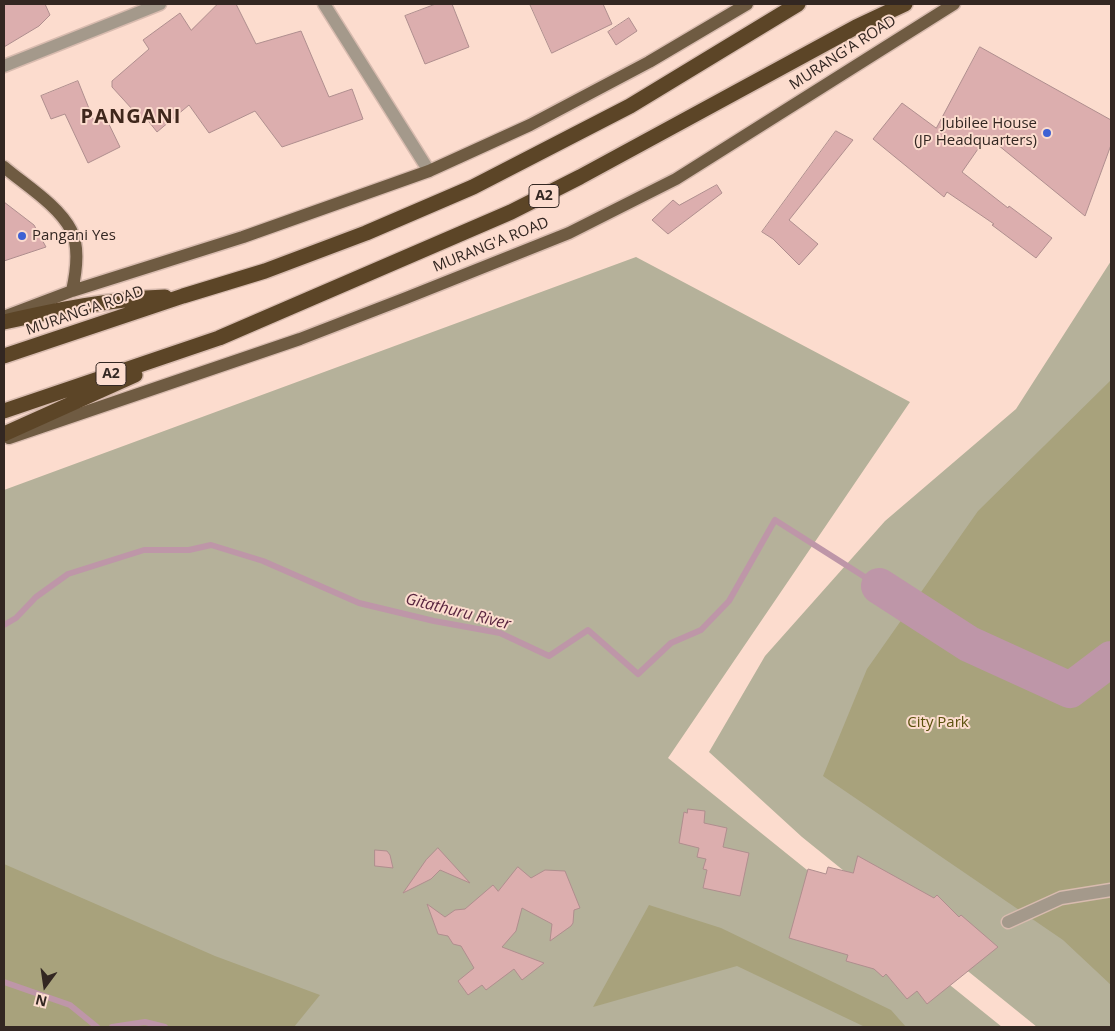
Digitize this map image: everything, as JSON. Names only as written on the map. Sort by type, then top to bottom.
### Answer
[{"type":"highway","name":"MURANG'A ROAD","points":[[4,356],[183,296],[265,271],[366,233],[473,186],[630,106],[798,4]]},
{"type":"highway","name":"MURANG'A ROAD","points":[[856,27],[883,4]]},
{"type":"highway","name":"MURANG'A ROAD","points":[[4,411],[218,338],[512,212],[856,27],[905,4]]},
{"type":"highway","points":[[4,322],[52,311],[136,298],[183,296]]},
{"type":"highway","points":[[4,434],[218,338]]},
{"type":"main road","name":"MURANG'A ROAD","points":[[4,317],[72,291],[243,237],[429,171],[530,125],[650,62],[747,4]]},
{"type":"main road","name":"MURANG'A ROAD","points":[[4,440],[300,340],[569,233],[676,179],[954,4]]},
{"type":"main road","points":[[4,167],[62,216],[72,232],[75,247],[76,273],[72,291]]},
{"type":"street","points":[[4,66],[120,18],[160,4]]},
{"type":"street","points":[[324,4],[429,171]]},
{"type":"street","points":[[1008,922],[1061,898],[1111,890]]},
{"type":"green space","points":[[636,257],[910,402],[668,758],[1002,1027],[284,1027],[4,933],[4,490]]},
{"type":"green space","name":"City Park","points":[[1111,261],[1111,1027],[1037,1027],[802,837],[709,752],[765,656],[885,521],[1016,409]]},
{"type":"green space","points":[[1111,380],[1111,985],[1063,940],[823,776],[867,669],[978,511]]},
{"type":"green space","points":[[4,864],[215,956],[320,995],[294,1027],[4,1027]]},
{"type":"green space","points":[[649,905],[721,928],[891,1010],[906,1027],[865,1027],[737,966],[593,1007]]},
{"type":"building","points":[[4,4],[45,4],[50,15],[39,26],[4,47]]},
{"type":"building","points":[[218,4],[236,4],[256,44],[301,31],[329,97],[352,89],[363,119],[282,147],[255,111],[209,133],[189,105],[157,132],[146,118],[143,121],[112,87],[112,81],[149,49],[143,40],[180,13],[191,30]]},
{"type":"building","points":[[436,4],[452,4],[469,47],[425,64],[405,16]]},
{"type":"building","points":[[530,4],[603,4],[612,24],[552,53]]},
{"type":"building","points":[[629,18],[637,31],[616,45],[608,32]]},
{"type":"building","name":"Jubilee House (JP Headquarters)","points":[[980,47],[1111,120],[1111,145],[1085,216],[987,136],[962,172],[1008,208],[1009,206],[1052,238],[1036,258],[992,225],[994,224],[947,192],[944,197],[873,139],[902,103],[936,128]]},
{"type":"building","points":[[78,81],[94,121],[105,116],[120,147],[88,163],[65,114],[51,119],[41,96]]},
{"type":"building","points":[[836,131],[853,140],[789,220],[818,244],[799,265],[773,239],[762,232]]},
{"type":"building","points":[[717,185],[722,193],[668,234],[652,220],[673,200],[679,205]]},
{"type":"building","name":"Pangani Yes","points":[[4,202],[34,225],[46,247],[4,261]]},
{"type":"building","points":[[688,809],[705,811],[704,823],[727,828],[723,847],[749,853],[740,896],[703,888],[707,870],[703,869],[706,859],[697,857],[699,848],[679,843],[684,812],[687,813]]},
{"type":"building","points":[[438,848],[470,883],[440,870],[431,879],[403,893],[426,860]]},
{"type":"building","points":[[375,850],[387,851],[393,868],[375,866]]},
{"type":"building","points":[[858,856],[934,898],[937,895],[959,917],[961,915],[998,947],[927,1004],[917,991],[907,999],[886,974],[883,977],[874,969],[846,961],[848,955],[789,938],[808,869],[826,874],[828,867],[853,873]]},
{"type":"building","points":[[518,867],[531,878],[545,870],[565,871],[580,908],[574,910],[571,926],[550,941],[552,924],[522,908],[516,931],[502,947],[544,963],[522,980],[514,969],[486,990],[482,985],[468,995],[458,981],[474,968],[461,946],[453,944],[448,936],[438,934],[427,904],[445,917],[455,910],[465,909],[493,885],[498,891]]},
{"type":"waterway","name":"Gitathuru River","points":[[4,625],[16,618],[36,597],[68,574],[144,550],[189,550],[211,545],[263,561],[359,603],[434,621],[500,633],[549,656],[588,630],[638,674],[671,643],[701,630],[729,601],[775,520],[879,586]]},
{"type":"waterway","points":[[879,586],[969,644],[1070,690],[1111,659]]},
{"type":"waterway","points":[[4,982],[70,1005],[97,1027]]},
{"type":"waterway","points":[[112,1027],[145,1022],[165,1027]]},
{"type":"place","name":"Jubilee House (JP Headquarters)","points":[[1047,133]]},
{"type":"place","name":"Pangani Yes","points":[[22,236]]},
{"type":"district","name":"PANGANI","points":[[131,117]]}]
